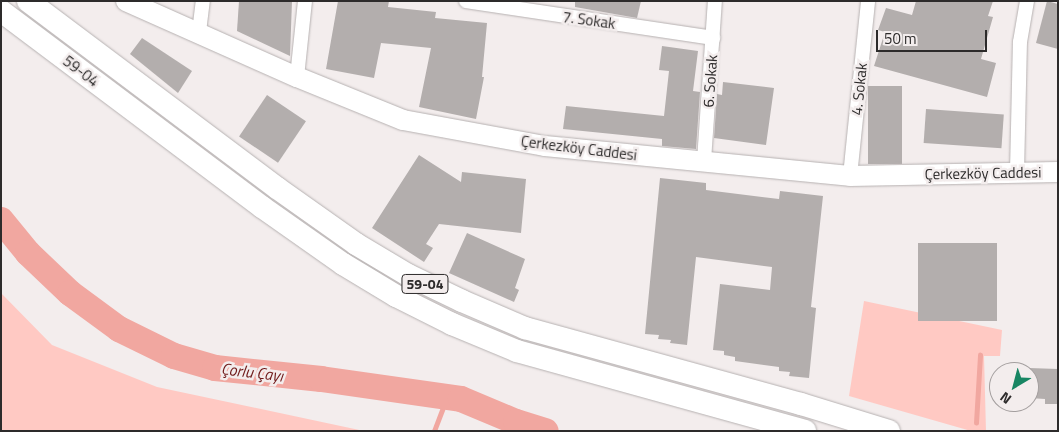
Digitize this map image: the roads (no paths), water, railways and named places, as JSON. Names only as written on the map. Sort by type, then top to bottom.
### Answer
[{"type":"main road","name":"59-04","points":[[28,1],[276,188],[356,244],[408,275],[525,328],[801,404],[889,431]]},
{"type":"main road","name":"Çerkezköy Caddesi","points":[[126,1],[297,77],[403,120],[545,146],[850,176],[1058,172]]},
{"type":"main road","name":"59-04","points":[[1,11],[262,207],[343,264],[396,296],[452,324],[517,350],[805,431]]},
{"type":"street","points":[[199,32],[203,1]]},
{"type":"street","points":[[297,77],[305,1]]},
{"type":"street","name":"7. Sokak","points":[[466,1],[713,38]]},
{"type":"street","name":"6. Sokak","points":[[704,162],[715,1]]},
{"type":"street","name":"4. Sokak","points":[[850,176],[868,1]]},
{"type":"street","points":[[1017,172],[1020,42],[1027,1]]},
{"type":"waterway","name":"Çorlu Çayı","points":[[1,220],[28,253],[70,293],[119,329],[174,356],[215,368],[321,379],[461,399],[516,422],[546,431]]},
{"type":"waterway","points":[[976,423],[980,355]]},
{"type":"waterway","points":[[434,431],[447,397]]}]
